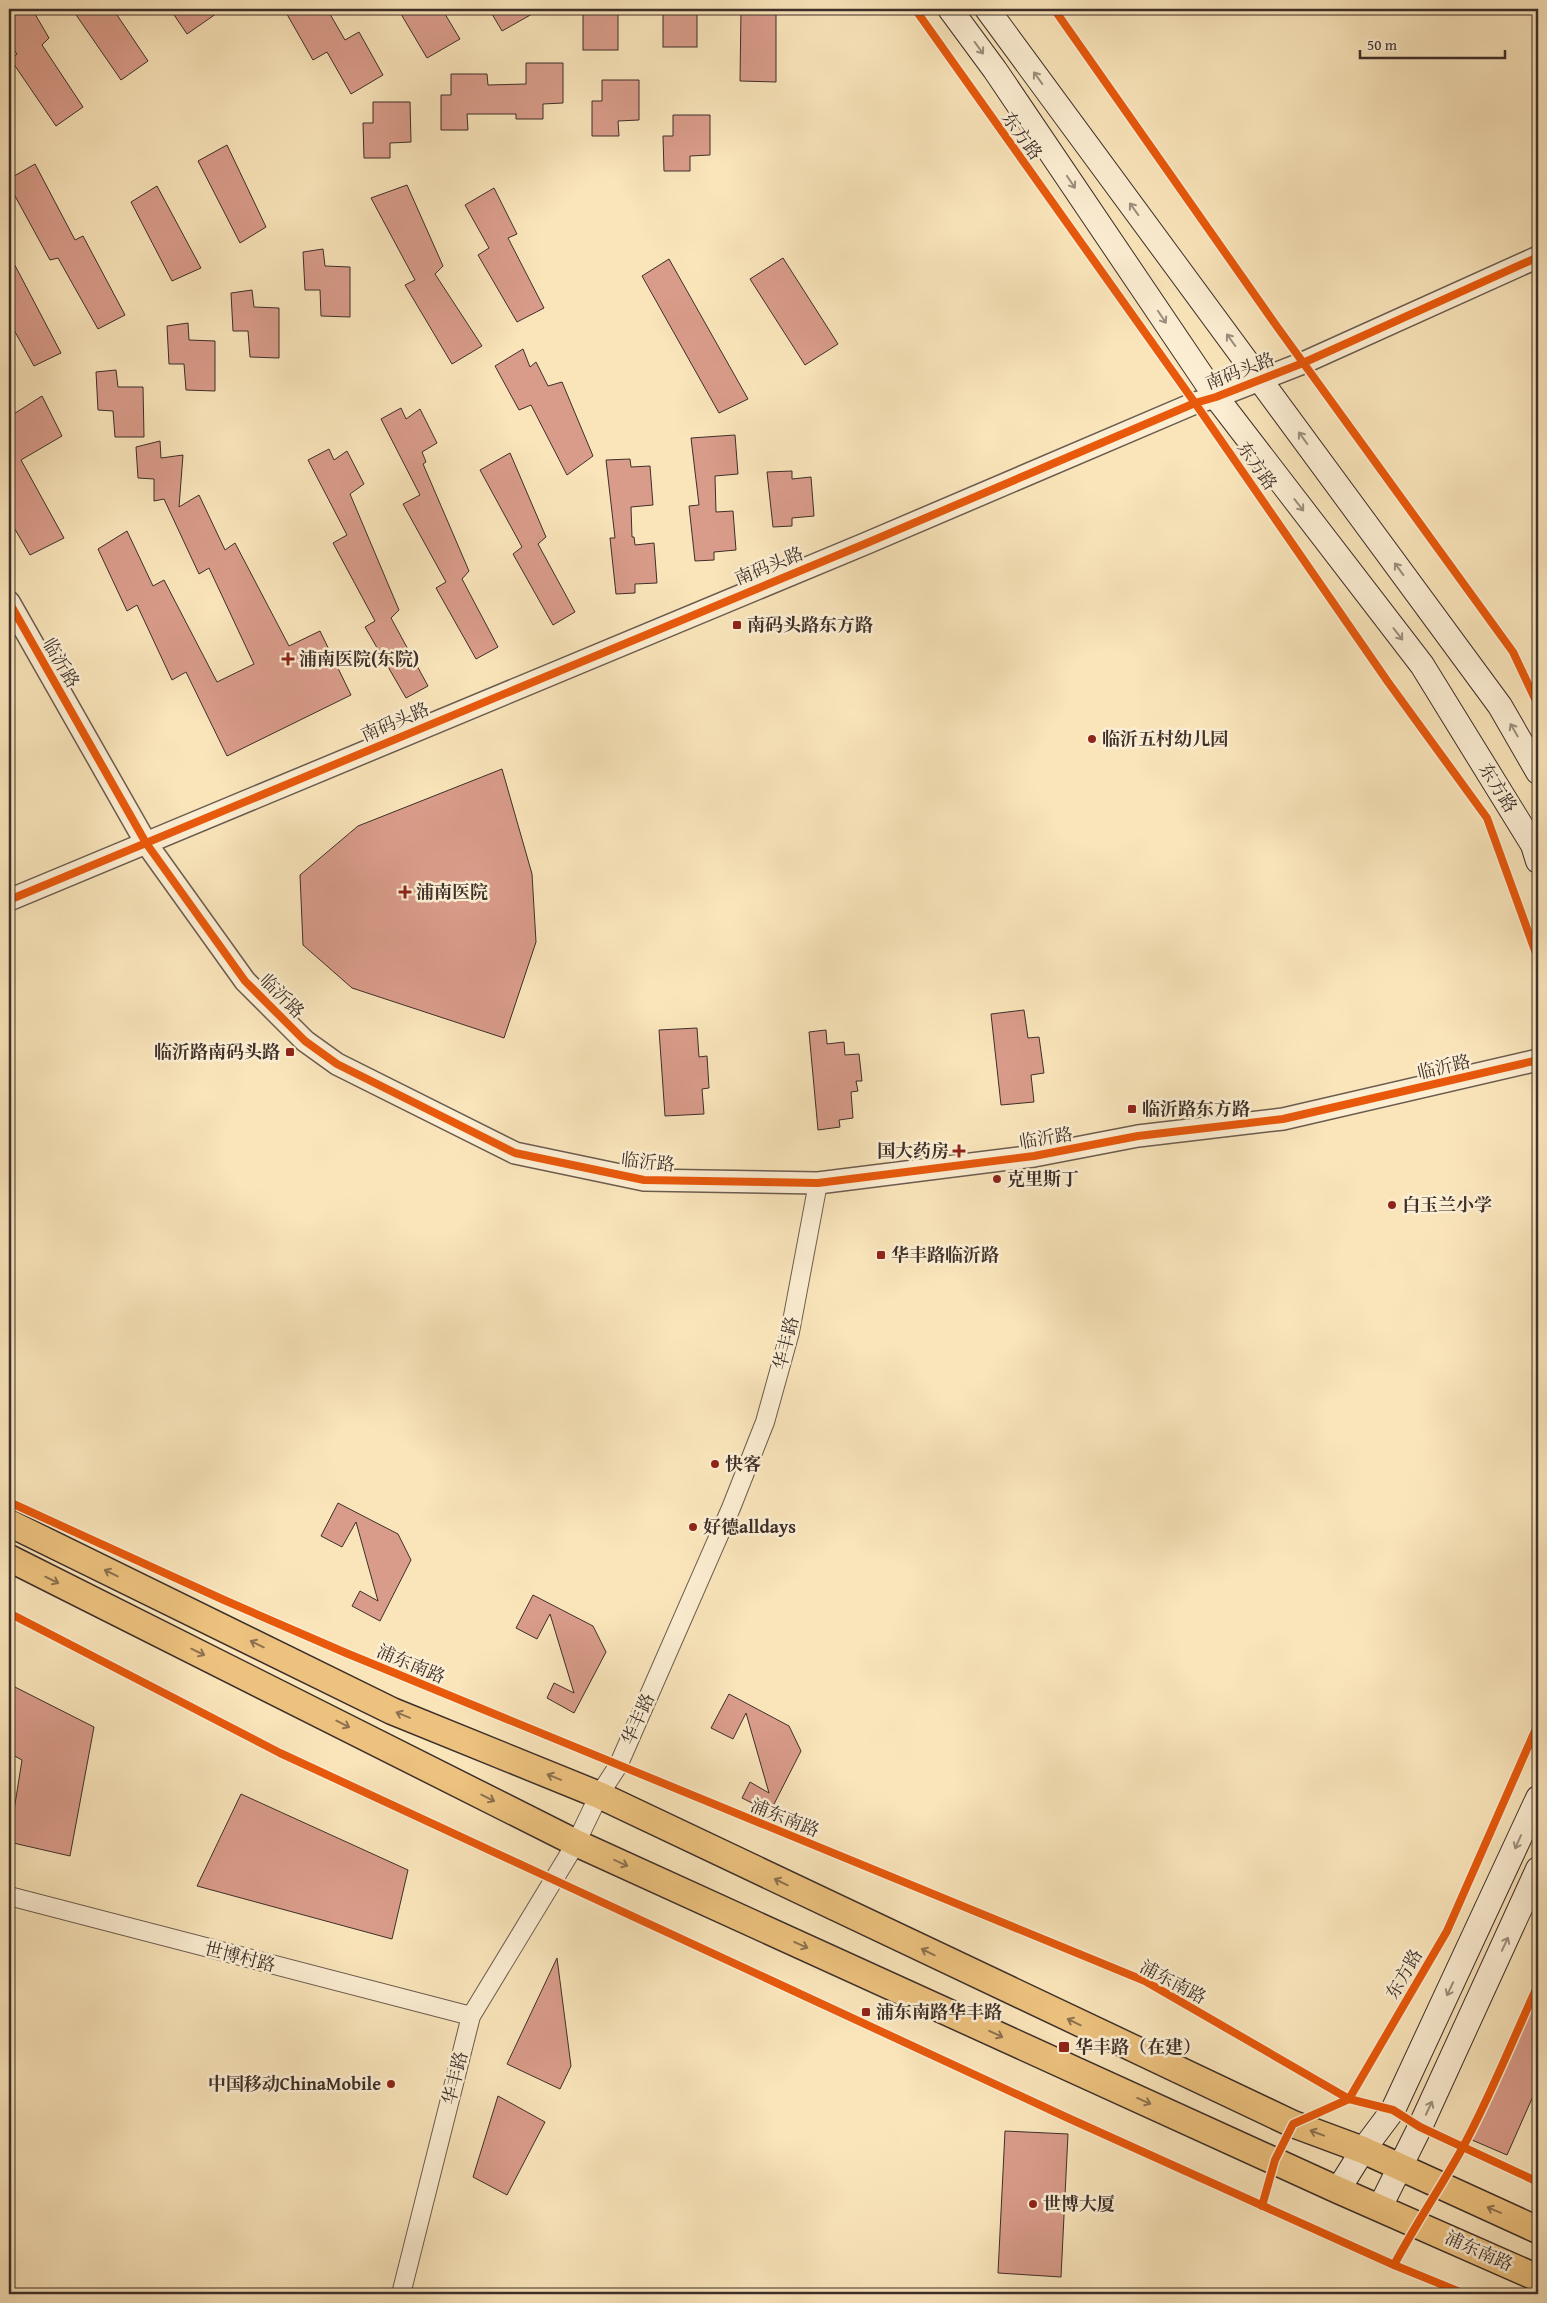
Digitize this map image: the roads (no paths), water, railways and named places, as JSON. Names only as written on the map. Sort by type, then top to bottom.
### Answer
[{"type":"main road","name":"东方路","points":[[950,9],[995,70],[1216,397],[1422,665],[1533,845],[1538,861]]},
{"type":"main road","points":[[987,9],[1500,706],[1538,772]]},
{"type":"main road","points":[[9,1524],[392,1711],[599,1795],[1230,2095],[1293,2124],[1363,2150],[1538,2230]]},
{"type":"main road","name":"浦东南路","points":[[9,1558],[576,1843],[1338,2190],[1538,2278]]},
{"type":"main road","points":[[1338,2190],[1363,2150],[1393,2110],[1538,1798]]},
{"type":"main road","points":[[1380,2207],[1401,2167],[1538,1870]]},
{"type":"street","name":"南码头路","points":[[9,900],[713,605],[867,543],[1195,403],[1216,397],[1303,363],[1538,257]]},
{"type":"street","name":"临沂路","points":[[9,602],[146,843],[245,980],[305,1040],[337,1064],[515,1152],[644,1180],[818,1183],[1034,1156],[1138,1136],[1283,1119],[1538,1060]]},
{"type":"street","name":"华丰路","points":[[401,2294],[471,2016],[576,1843],[599,1795],[618,1766],[731,1508],[765,1422],[790,1332],[818,1183]]},
{"type":"street","name":"世博村路","points":[[9,1896],[471,2016]]},
{"type":"place","name":"南码头路东方路","points":[[737,625]]},
{"type":"place","name":"浦南医院(东院)","points":[[288,659]]},
{"type":"place","name":"临沂五村幼儿园","points":[[1092,739]]},
{"type":"place","name":"浦南医院","points":[[405,892]]},
{"type":"place","name":"临沂路南码头路","points":[[290,1052]]},
{"type":"place","name":"临沂路东方路","points":[[1132,1109]]},
{"type":"place","name":"国大药房","points":[[959,1151]]},
{"type":"place","name":"克里斯丁","points":[[997,1179]]},
{"type":"place","name":"白玉兰小学","points":[[1392,1205]]},
{"type":"place","name":"华丰路临沂路","points":[[881,1255]]},
{"type":"place","name":"快客","points":[[715,1464]]},
{"type":"place","name":"好德alldays","points":[[693,1527]]},
{"type":"place","name":"浦东南路华丰路","points":[[866,2012]]},
{"type":"place","name":"华丰路（在建）","points":[[1064,2047]]},
{"type":"place","name":"中国移动ChinaMobile","points":[[391,2084]]},
{"type":"place","name":"世博大厦","points":[[1033,2204]]}]
